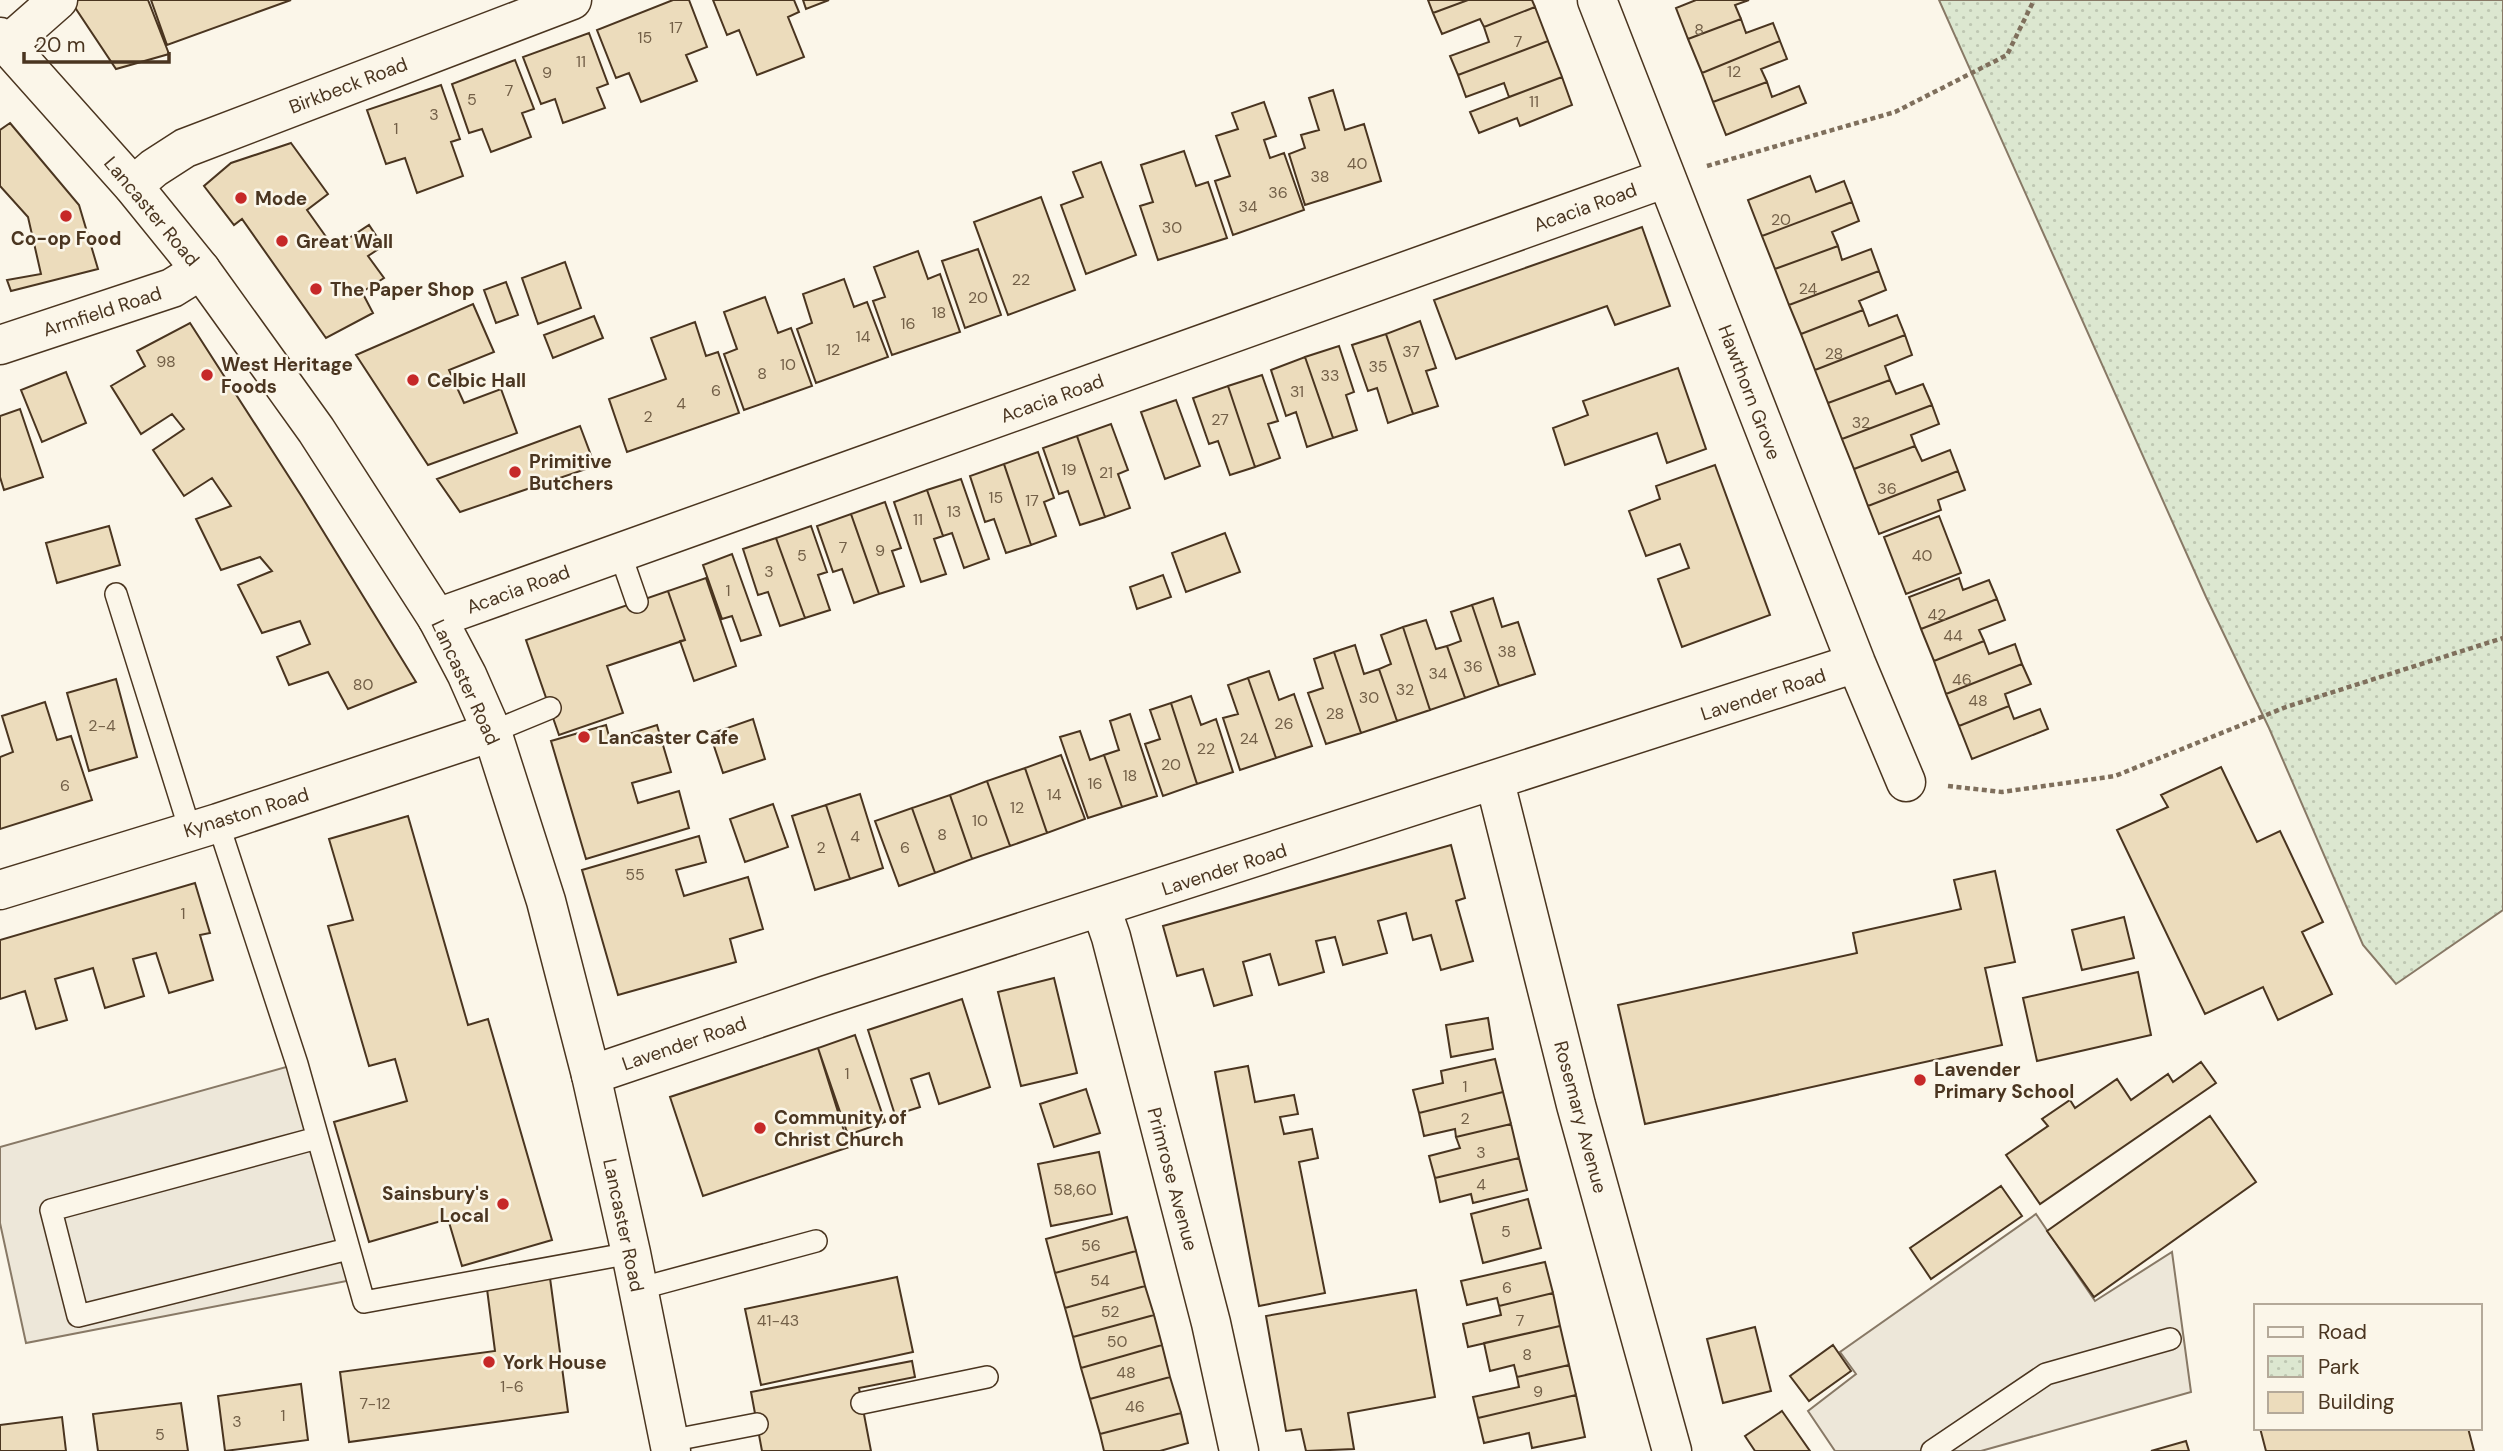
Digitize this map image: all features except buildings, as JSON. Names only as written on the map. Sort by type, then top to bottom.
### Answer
[{"type":"street","points":[[3,41],[58,0]]},
{"type":"street","name":"Birkbeck Road","points":[[133,186],[184,148],[572,0]]},
{"type":"street","name":"Hawthorn Grove","points":[[1597,0],[1856,663],[1906,782]]},
{"type":"street","name":"Lancaster Road","points":[[3,41],[133,186],[201,270],[316,430],[437,618],[467,675],[492,732],[546,901],[591,1075],[670,1446]]},
{"type":"street","name":"Acacia Road","points":[[437,618],[1666,178]]},
{"type":"street","name":"Armfield Road","points":[[0,345],[172,288],[201,270]]},
{"type":"street","name":"Lavender Road","points":[[591,1075],[814,1000],[1495,782],[1856,663]]},
{"type":"street","name":"Kynaston Road","points":[[0,890],[492,732]]},
{"type":"street","name":"Rosemary Avenue","points":[[1495,782],[1576,1105],[1672,1451]]},
{"type":"street","name":"Primrose Avenue","points":[[1101,908],[1111,937],[1211,1323],[1239,1451]]},
{"type":"lane","points":[[620,553],[637,602]]},
{"type":"lane","points":[[116,594],[297,1064],[364,1302],[634,1271],[816,1241]]},
{"type":"lane","points":[[492,732],[550,708]]},
{"type":"lane","points":[[317,1138],[51,1210],[78,1316],[348,1249]]},
{"type":"lane","points":[[1932,1451],[2046,1374],[2170,1339]]},
{"type":"lane","points":[[862,1403],[986,1377]]},
{"type":"lane","points":[[670,1446],[757,1424]]},
{"type":"path","points":[[1666,178],[1895,112],[2007,55],[2034,0]]},
{"type":"path","points":[[1906,782],[2002,792],[2115,776],[2286,707],[2503,638]]},
{"type":"green space","points":[[1939,0],[2503,0],[2503,910],[2396,984],[2363,945],[2269,728],[2206,597]]},
{"type":"shaded area","points":[[297,1064],[357,1279],[26,1343],[0,1223],[0,1147]]},
{"type":"shaded area","points":[[2036,1214],[2095,1301],[2172,1252],[2191,1392],[1981,1451],[1835,1451],[1808,1411],[1856,1374],[1840,1352]]},
{"type":"place","name":"Mode","points":[[241,198]]},
{"type":"place","name":"Co-op Food","points":[[66,216]]},
{"type":"place","name":"Great Wall","points":[[282,241]]},
{"type":"place","name":"The Paper Shop","points":[[316,289]]},
{"type":"place","name":"West Heritage Foods","points":[[207,375]]},
{"type":"place","name":"Celbic Hall","points":[[413,380]]},
{"type":"place","name":"Primitive Butchers","points":[[515,472]]},
{"type":"place","name":"Lancaster Cafe","points":[[584,737]]},
{"type":"place","name":"Lavender Primary School","points":[[1920,1080]]},
{"type":"place","name":"Community of Christ Church","points":[[760,1128]]},
{"type":"place","name":"Sainsbury's Local","points":[[503,1204]]},
{"type":"place","name":"York House","points":[[489,1362]]}]
